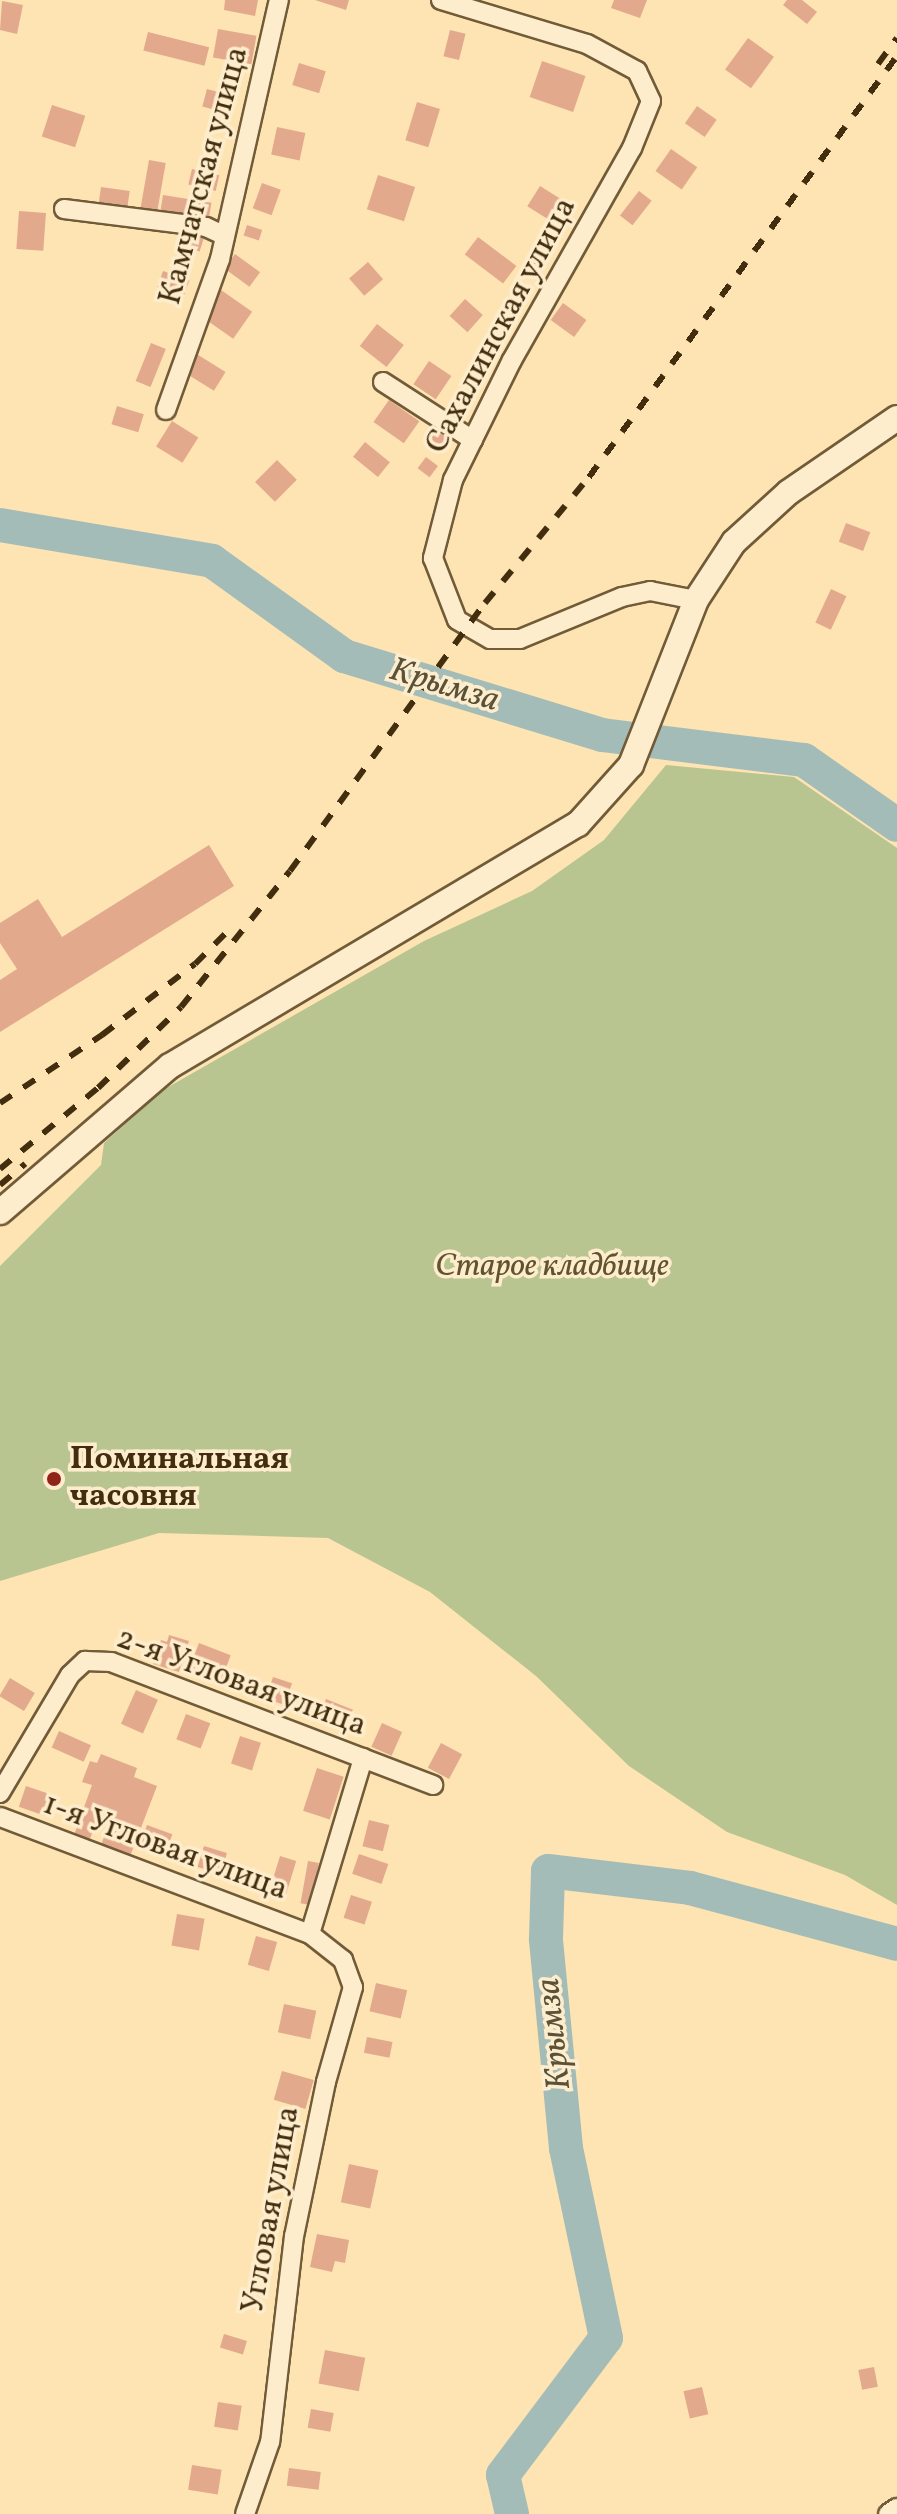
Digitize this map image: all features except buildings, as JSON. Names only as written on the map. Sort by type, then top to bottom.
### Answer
[{"type":"street","name":"Камчатская улица","points":[[166,410],[225,236],[279,0]]},
{"type":"street","name":"Сахалинская улица","points":[[441,0],[587,44],[637,71],[651,101],[632,148],[453,480],[433,558],[457,620],[490,639],[520,639],[622,597],[650,591],[696,600]]},
{"type":"street","points":[[64,209],[206,227],[225,236]]},
{"type":"street","points":[[383,382],[473,440]]},
{"type":"street","points":[[0,1212],[170,1066],[578,824],[631,765],[696,600],[734,542],[789,492],[897,418]]},
{"type":"street","name":"2-я Угловая улица","points":[[0,1793],[70,1675],[85,1661],[111,1662],[433,1785]]},
{"type":"street","points":[[310,1934],[363,1758]]},
{"type":"street","name":"1-я Угловая улица","points":[[0,1817],[310,1934]]},
{"type":"street","name":"Угловая улица","points":[[245,2514],[270,2442],[294,2236],[326,2082],[353,1987],[343,1960],[310,1934]]},
{"type":"street","points":[[888,2514],[897,2508]]},
{"type":"green space","name":"Старое кладбище","points":[[666,765],[794,777],[897,848],[897,1905],[845,1875],[727,1832],[629,1766],[536,1676],[430,1592],[328,1538],[159,1533],[0,1581],[0,1266],[101,1165],[104,1143],[163,1090],[424,941],[532,891],[604,840]]},
{"type":"waterway","name":"Крымза","points":[[0,525],[212,561],[344,656],[602,735],[804,760],[897,825]]},
{"type":"waterway","name":"Крымза","points":[[512,2514],[503,2475],[606,2338],[566,2148],[546,1939],[548,1871],[690,1888],[897,1944]]},
{"type":"railway","points":[[878,64],[897,38]]},
{"type":"railway","points":[[0,1169],[98,1088],[181,1007],[290,871],[485,603],[589,477],[897,56]]},
{"type":"railway","points":[[0,1103],[102,1035],[195,964],[232,927]]},
{"type":"railway","points":[[0,1185],[25,1164]]},
{"type":"place","name":"Поминальная часовня","points":[[54,1479]]}]
